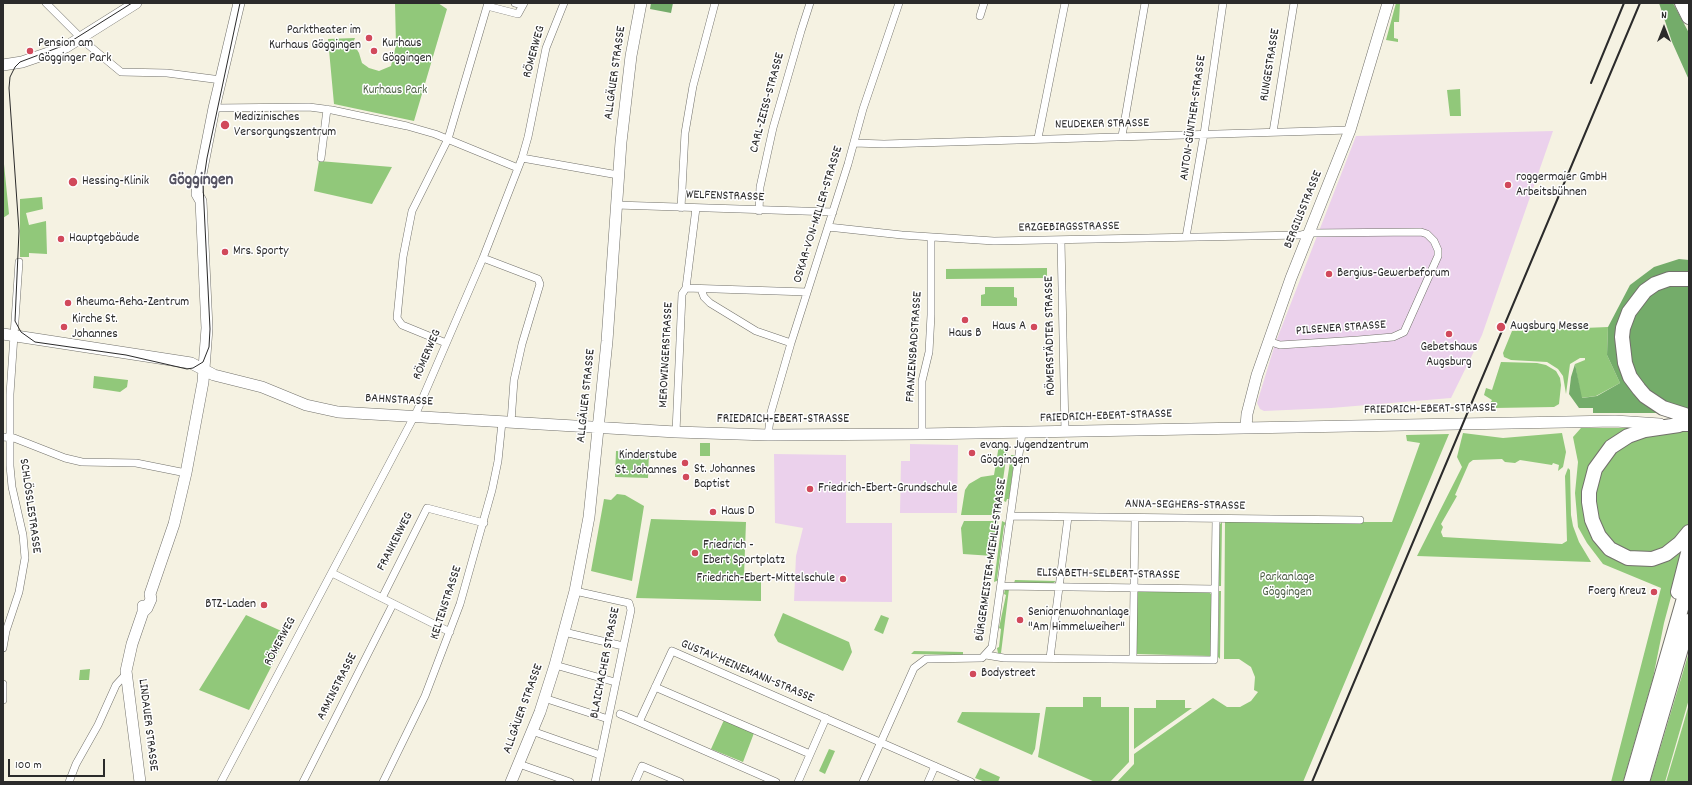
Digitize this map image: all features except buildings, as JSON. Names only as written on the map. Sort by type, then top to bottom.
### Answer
[{"type":"highway","points":[[1682,3],[1689,17]]},
{"type":"highway","points":[[1685,420],[1645,396],[1627,370],[1622,351],[1623,328],[1629,312],[1641,295],[1655,284],[1669,279],[1689,279]]},
{"type":"highway","points":[[1685,420],[1641,431],[1621,440],[1609,449],[1595,470],[1589,492],[1592,520],[1604,543],[1619,554],[1628,558],[1652,559],[1666,554],[1674,549],[1689,532]]},
{"type":"highway","points":[[1662,676],[1669,624],[1689,549]]},
{"type":"highway","points":[[1631,782],[1689,581]]},
{"type":"highway","points":[[1642,782],[1689,621]]},
{"type":"highway","points":[[1678,658],[1689,634]]},
{"type":"street","points":[[46,3],[82,38],[121,72],[167,73],[221,80]]},
{"type":"street","points":[[3,65],[22,62],[53,52],[82,38],[136,3]]},
{"type":"street","name":"LINDAUER STRASSE","points":[[140,782],[126,672],[132,644],[143,612],[144,602],[150,594],[173,529],[186,473],[205,370],[207,328],[201,201],[197,194],[197,188],[239,3]]},
{"type":"street","points":[[446,343],[402,325],[397,318],[403,257],[412,211],[448,139],[487,4],[518,14],[523,4],[515,3]]},
{"type":"street","name":"RÖMERWEG","points":[[221,782],[414,417],[483,258],[522,158],[528,137],[546,48],[564,3]]},
{"type":"street","name":"ALLGÄUER STRASSE","points":[[511,782],[532,731],[555,665],[575,591],[589,516],[608,334],[618,176],[631,56],[641,3]]},
{"type":"street","points":[[681,208],[685,133],[692,87],[715,3]]},
{"type":"street","name":"CARL-ZEISS-STRASSE","points":[[759,211],[760,187],[773,128],[810,3]]},
{"type":"street","name":"OSKAR-VON-MILLER-STRASSE","points":[[768,436],[771,412],[791,343],[864,109],[899,3]]},
{"type":"street","points":[[980,16],[984,3]]},
{"type":"street","points":[[1038,138],[1065,3]]},
{"type":"street","points":[[1122,136],[1145,3]]},
{"type":"street","name":"ANTON-GÜNTHER-STRASSE","points":[[1186,237],[1204,134],[1223,3]]},
{"type":"street","name":"RUNGESTRASSE","points":[[1273,132],[1294,3]]},
{"type":"street","name":"BERGIUSSTRASSE","points":[[1246,427],[1254,386],[1268,341],[1350,130],[1388,3]]},
{"type":"street","points":[[214,108],[284,107],[327,109],[407,126],[448,139],[518,168]]},
{"type":"street","points":[[321,158],[327,109]]},
{"type":"street","name":"NEUDEKER STRASSE","points":[[854,143],[906,143],[1350,130]]},
{"type":"street","points":[[522,158],[618,176]]},
{"type":"street","name":"WELFENSTRASSE","points":[[616,205],[759,211],[833,212]]},
{"type":"street","name":"MEROWINGERSTRASSE","points":[[676,432],[682,294],[686,288],[696,208]]},
{"type":"street","name":"ERZGEBIRGSSTRASSE","points":[[828,227],[931,237],[994,241],[1061,241],[1301,235],[1310,233]]},
{"type":"street","name":"PILSENER STRASSE","points":[[1268,341],[1280,345],[1397,336],[1407,329],[1438,256],[1438,250],[1434,241],[1428,234],[1421,232],[1310,233]]},
{"type":"street","name":"FRANZENSBADSTRASSE","points":[[922,434],[922,381],[928,352],[932,315],[931,237]]},
{"type":"street","name":"RÖMERSTÄDTER STRASSE","points":[[1061,241],[1064,432]]},
{"type":"street","name":"KELTENSTRASSE","points":[[383,782],[425,696],[450,632],[484,523],[522,344],[540,284],[538,279],[483,258]]},
{"type":"street","name":"SCHLÖSSLESTRASSE","points":[[3,648],[6,631],[19,592],[25,558],[22,530],[12,487],[6,437],[9,334],[19,262]]},
{"type":"street","points":[[686,288],[807,292]]},
{"type":"street","points":[[701,289],[704,297],[710,303],[756,331],[791,343]]},
{"type":"street","name":"BAHNSTRASSE","points":[[9,334],[191,363],[214,375],[262,387],[306,405],[338,412],[598,427]]},
{"type":"street","name":"FRIEDRICH-EBERT-STRASSE","points":[[598,427],[768,436],[1022,433],[1246,427],[1685,420]]},
{"type":"street","name":"BÜRGERMEISTER-MIEHLE-STRASSE","points":[[863,782],[911,673],[919,664],[926,659],[935,658],[982,658],[992,647],[1022,433]]},
{"type":"street","points":[[6,437],[64,458],[82,462],[136,463],[186,473]]},
{"type":"street","name":"FRANKENWEG","points":[[382,598],[428,508],[484,523]]},
{"type":"street","name":"ANNA-SEGHERS-STRASSE","points":[[1010,516],[1360,520]]},
{"type":"street","points":[[1050,658],[1068,517]]},
{"type":"street","points":[[1133,659],[1135,518]]},
{"type":"street","points":[[986,655],[1001,658],[1214,660],[1216,519]]},
{"type":"street","points":[[332,574],[450,632]]},
{"type":"street","name":"ELISABETH-SELBERT-STRASSE","points":[[1001,586],[1215,589]]},
{"type":"street","name":"BLAICHACHER STRASSE","points":[[575,591],[629,603],[631,610],[595,782]]},
{"type":"street","name":"ARMINSTRASSE","points":[[303,782],[393,604]]},
{"type":"street","points":[[564,632],[623,646]]},
{"type":"street","name":"GUSTAV-HEINEMANN-STRASSE","points":[[639,722],[672,651],[971,782]]},
{"type":"street","points":[[555,665],[615,682]]},
{"type":"street","points":[[69,782],[78,758],[98,725],[116,685],[126,672]]},
{"type":"street","points":[[3,684],[3,700]]},
{"type":"street","points":[[655,687],[810,754]]},
{"type":"street","points":[[544,698],[608,719]]},
{"type":"street","points":[[620,714],[776,782]]},
{"type":"street","name":"GUSTAV-HEINEMANN-STRASSE","points":[[798,782],[826,718]]},
{"type":"street","points":[[532,731],[600,755]]},
{"type":"street","points":[[519,764],[570,782]]},
{"type":"street","points":[[635,782],[642,766],[680,782]]},
{"type":"street","points":[[928,782],[935,766]]},
{"type":"shaded area","points":[[1553,131],[1482,335],[1451,398],[1331,408],[1264,411],[1260,409],[1257,403],[1275,344],[1356,136]]},
{"type":"shaded area","points":[[910,444],[958,445],[957,513],[900,513],[901,461],[910,461]]},
{"type":"shaded area","points":[[774,454],[846,455],[846,523],[892,523],[892,602],[794,601],[796,556],[803,528],[775,523]]},
{"type":"green space","name":"Kurhaus Park","points":[[395,3],[438,3],[447,9],[414,121],[334,104],[328,39],[355,38],[353,43],[359,53],[362,63],[369,68],[379,71],[391,66],[396,45]]},
{"type":"green space","points":[[651,3],[673,3],[671,13],[650,9]]},
{"type":"green space","points":[[1396,3],[1400,3],[1399,22],[1394,22],[1394,38],[1398,39],[1398,42],[1386,40]]},
{"type":"green space","points":[[1659,3],[1673,3],[1689,33],[1689,80],[1672,42]]},
{"type":"green space","points":[[1460,89],[1461,116],[1450,116],[1447,90]]},
{"type":"green space","points":[[3,154],[9,214],[3,218]]},
{"type":"green space","points":[[319,161],[392,167],[372,204],[314,191]]},
{"type":"green space","points":[[42,197],[43,209],[26,213],[29,225],[46,221],[47,254],[29,253],[29,257],[20,257],[20,199]]},
{"type":"green space","points":[[1679,259],[1689,260],[1689,411],[1664,404],[1656,413],[1593,413],[1593,408],[1579,408],[1569,394],[1571,377],[1575,364],[1582,398],[1597,396],[1620,383],[1607,355],[1608,327],[1630,285],[1654,267]]},
{"type":"green space","points":[[1047,268],[1047,278],[946,279],[946,269]]},
{"type":"green space","points":[[985,287],[1014,287],[1014,297],[1017,298],[1017,306],[981,306],[981,295],[985,294]]},
{"type":"green space","points":[[1608,327],[1607,355],[1620,383],[1596,396],[1581,398],[1575,364],[1585,360],[1585,358],[1580,358],[1570,364],[1566,394],[1563,376],[1558,369],[1547,362],[1511,360],[1504,357],[1503,353],[1512,331]]},
{"type":"green space","points":[[1501,362],[1537,363],[1546,365],[1556,371],[1560,378],[1561,385],[1559,404],[1554,407],[1494,408],[1489,405],[1492,400],[1484,395],[1486,388],[1492,390]]},
{"type":"green space","points":[[94,376],[128,380],[127,387],[120,392],[93,388]]},
{"type":"green space","points":[[1581,428],[1689,428],[1689,530],[1664,623],[1653,678],[1623,782],[1611,782],[1661,588],[1603,564],[1587,543],[1578,527],[1575,493],[1578,462],[1573,437]]},
{"type":"green space","points":[[1463,433],[1503,438],[1562,433],[1566,452],[1563,467],[1558,471],[1559,465],[1553,463],[1552,465],[1520,460],[1515,463],[1505,462],[1502,459],[1473,460],[1469,463],[1455,495],[1457,496],[1441,524],[1443,527],[1441,532],[1443,537],[1562,544],[1567,541],[1565,476],[1568,468],[1570,470],[1571,515],[1573,526],[1579,542],[1591,562],[1417,556],[1462,467],[1457,457]]},
{"type":"green space","name":"Parkanlage Göggingen","points":[[1449,434],[1303,782],[1117,782],[1134,764],[1134,754],[1213,698],[1227,707],[1240,707],[1251,701],[1258,692],[1254,690],[1255,677],[1251,667],[1239,659],[1224,659],[1225,522],[1392,522],[1420,443],[1407,441],[1406,435]]},
{"type":"green space","points":[[700,443],[710,443],[710,456],[700,456]]},
{"type":"green space","points":[[999,445],[1008,445],[998,515],[961,515],[965,490],[969,484],[981,477],[994,475]]},
{"type":"green space","points":[[616,451],[649,452],[648,478],[615,477]]},
{"type":"green space","points":[[1011,455],[1015,455],[1009,499],[1007,499],[1006,502],[1004,501]]},
{"type":"green space","points":[[617,494],[625,495],[644,506],[632,581],[591,571],[604,499],[611,500]]},
{"type":"green space","name":"Friedrich - Ebert Sportplatz","points":[[651,519],[746,522],[744,576],[761,577],[761,601],[636,598]]},
{"type":"green space","points":[[964,521],[998,521],[993,556],[963,554],[961,528]]},
{"type":"green space","points":[[1002,521],[1006,523],[1004,526],[997,579],[999,580],[994,582]]},
{"type":"green space","points":[[1222,522],[1221,586],[1219,586],[1219,525]]},
{"type":"green space","points":[[1015,580],[1056,581],[1052,584],[1014,583]]},
{"type":"green space","points":[[1005,589],[1009,589],[1001,653],[998,653],[997,648],[999,647],[1001,629],[999,628],[1006,595],[1004,594]]},
{"type":"green space","points":[[1136,591],[1207,591],[1210,593],[1213,596],[1211,656],[1136,654]]},
{"type":"green space","points":[[1219,591],[1221,591],[1220,659],[1218,657]]},
{"type":"green space","points":[[783,613],[849,642],[852,652],[843,671],[778,642],[774,635]]},
{"type":"green space","points":[[246,615],[288,634],[249,710],[199,690]]},
{"type":"green space","points":[[881,615],[889,618],[883,634],[874,630]]},
{"type":"green space","points":[[914,651],[963,652],[963,655],[911,654]]},
{"type":"green space","points":[[1689,652],[1689,699],[1665,782],[1650,782]]},
{"type":"green space","points":[[90,669],[89,680],[79,680],[80,670]]},
{"type":"green space","points":[[1083,697],[1101,697],[1101,707],[1129,707],[1129,762],[1110,782],[1095,782],[1038,757],[1046,707],[1083,707]]},
{"type":"green space","points":[[1156,700],[1185,700],[1185,708],[1192,708],[1134,749],[1134,708],[1156,708]]},
{"type":"green space","points":[[1689,704],[1689,782],[1666,782],[1683,725]]},
{"type":"green space","points":[[962,712],[1040,713],[1035,749],[1032,755],[957,722]]},
{"type":"green space","points":[[724,720],[754,733],[743,762],[711,749]]},
{"type":"green space","points":[[829,749],[835,751],[825,774],[819,771]]},
{"type":"green space","points":[[980,768],[1000,777],[998,782],[985,782],[975,778]]},
{"type":"tram line","points":[[132,3],[65,45],[20,62],[15,67],[10,77],[9,88],[19,231],[15,321],[21,332],[35,342],[126,355],[187,369],[193,368],[203,362],[209,347],[210,329],[203,185],[207,158],[240,3]]},
{"type":"railway","points":[[1591,83],[1624,3]]},
{"type":"railway","points":[[1312,782],[1640,3]]},
{"type":"place","name":"Parktheater im Kurhaus Göggingen","points":[[369,38]]},
{"type":"place","name":"Pension am Gögginger Park","points":[[30,51]]},
{"type":"place","name":"Kurhaus Göggingen","points":[[374,51]]},
{"type":"place","name":"Medizinisches Versorgungszentrum","points":[[225,125]]},
{"type":"place","name":"Hessing-Klinik","points":[[73,182]]},
{"type":"place","name":"roggermaier GmbH Arbeitsbühnen","points":[[1508,185]]},
{"type":"place","name":"Hauptgebäude","points":[[61,239]]},
{"type":"place","name":"Mrs. Sporty","points":[[225,252]]},
{"type":"place","name":"Bergius-Gewerbeforum","points":[[1329,274]]},
{"type":"place","name":"Rheuma-Reha-Zentrum","points":[[68,303]]},
{"type":"place","name":"Haus B","points":[[965,320]]},
{"type":"place","name":"Kirche St. Johannes","points":[[64,327]]},
{"type":"place","name":"Haus A","points":[[1034,327]]},
{"type":"place","name":"Augsburg Messe","points":[[1501,327]]},
{"type":"place","name":"Gebetshaus Augsburg","points":[[1449,334]]},
{"type":"place","name":"evang. Jugendzentrum Göggingen","points":[[972,453]]},
{"type":"place","name":"Kinderstube St. Johannes","points":[[685,463]]},
{"type":"place","name":"St. Johannes Baptist","points":[[686,477]]},
{"type":"place","name":"Friedrich-Ebert-Grundschule","points":[[810,489]]},
{"type":"place","name":"Haus D","points":[[713,512]]},
{"type":"place","name":"Friedrich - Ebert Sportplatz","points":[[695,553]]},
{"type":"place","name":"Friedrich-Ebert-Mittelschule","points":[[843,579]]},
{"type":"place","name":"Foerg Kreuz","points":[[1654,592]]},
{"type":"place","name":"BTZ-Laden","points":[[264,605]]},
{"type":"place","name":"Seniorenwohnanlage \"Am Himmelweiher\"","points":[[1020,620]]},
{"type":"place","name":"Bodystreet","points":[[973,674]]},
{"type":"district","name":"Göggingen","points":[[201,182]]}]
